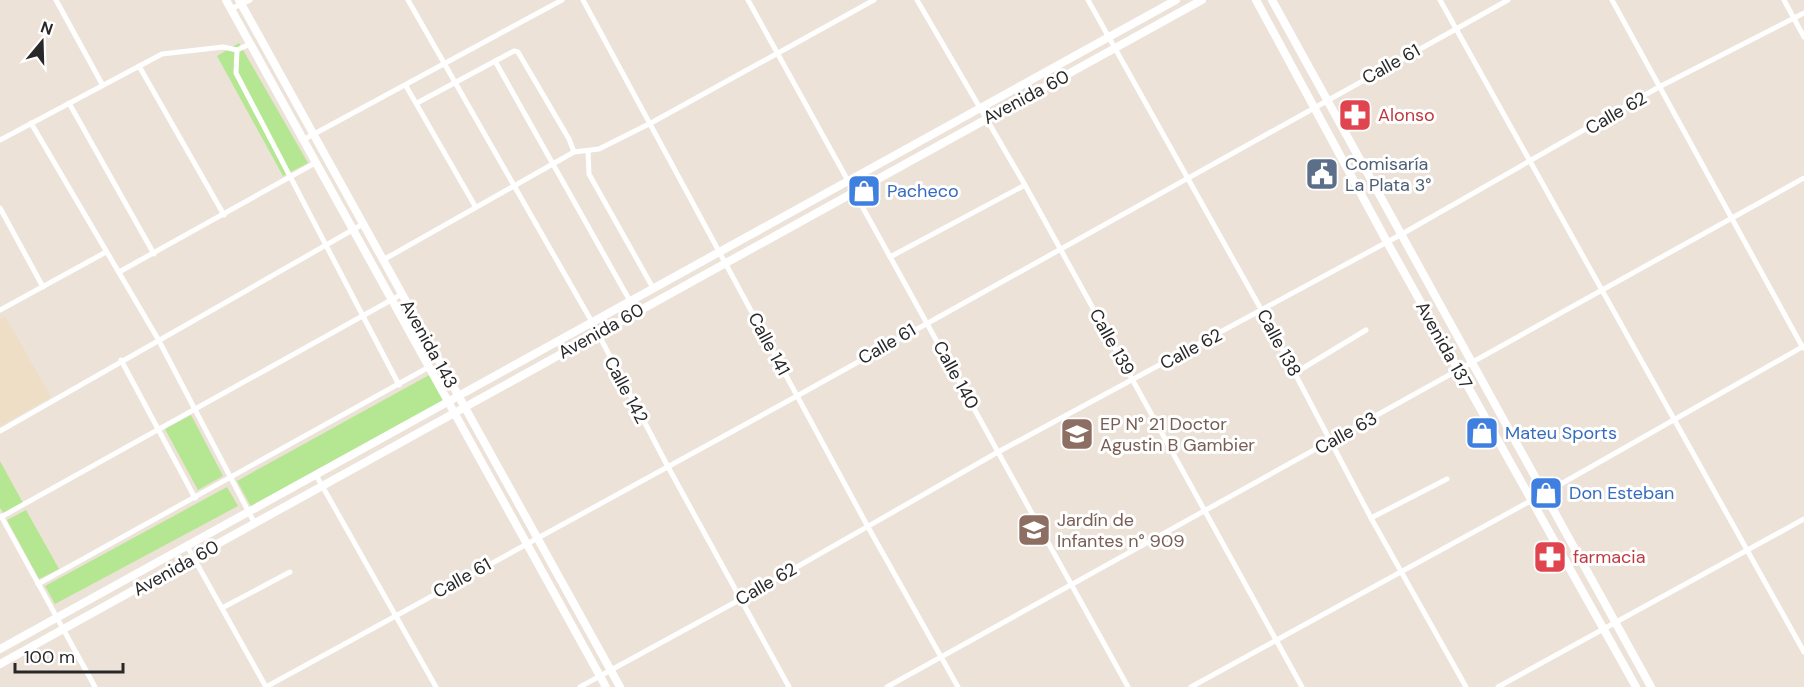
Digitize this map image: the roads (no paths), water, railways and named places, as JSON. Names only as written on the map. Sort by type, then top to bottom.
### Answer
[{"type":"main road","name":"Avenida 143","points":[[226,0],[606,687]]},
{"type":"main road","name":"Avenida 60","points":[[0,649],[1176,0]]},
{"type":"main road","name":"Avenida 60","points":[[0,664],[1202,0]]},
{"type":"main road","name":"Avenida 137","points":[[1256,0],[1387,242],[1636,687]]},
{"type":"main road","name":"Avenida 137","points":[[1272,0],[1652,687]]},
{"type":"main road","name":"Avenida 143","points":[[240,2],[620,687]]},
{"type":"street","points":[[56,0],[102,84]]},
{"type":"street","points":[[231,9],[240,2],[250,0]]},
{"type":"street","name":"Calle 142","points":[[408,0],[592,322],[596,334],[789,687]]},
{"type":"street","points":[[303,140],[446,65],[562,0]]},
{"type":"street","name":"Calle 141","points":[[583,0],[868,527],[958,687]]},
{"type":"street","name":"Calle 140","points":[[748,0],[1128,687]]},
{"type":"street","points":[[383,260],[574,152],[599,149],[651,123],[874,0]]},
{"type":"street","name":"Calle 139","points":[[918,0],[1025,185],[1202,510],[1302,687]]},
{"type":"street","name":"Calle 138","points":[[1088,0],[1262,311],[1371,518],[1466,687]]},
{"type":"street","points":[[1440,0],[1804,652]]},
{"type":"street","name":"Calle 61","points":[[266,687],[667,465],[797,396],[926,322],[1508,0]]},
{"type":"street","points":[[1191,687],[1545,493],[1672,418],[1804,348],[1612,0]]},
{"type":"street","points":[[1784,0],[1804,37]]},
{"type":"street","name":"Calle 62","points":[[580,687],[741,599],[998,452],[1402,234],[1659,87],[1804,13]]},
{"type":"street","points":[[0,140],[102,84],[172,51],[223,47],[237,50],[250,44]]},
{"type":"street","points":[[237,50],[236,73],[399,385]]},
{"type":"street","points":[[417,104],[514,51],[518,52],[574,152]]},
{"type":"street","points":[[495,61],[630,301]]},
{"type":"street","points":[[139,66],[224,215]]},
{"type":"street","points":[[406,86],[475,206]]},
{"type":"street","points":[[69,103],[154,254]]},
{"type":"street","points":[[31,123],[158,339],[255,524]]},
{"type":"street","points":[[588,151],[589,174],[653,288]]},
{"type":"street","points":[[119,272],[315,163]]},
{"type":"street","name":"Calle 63","points":[[887,687],[1202,510],[1332,441],[1804,178]]},
{"type":"street","points":[[890,257],[1025,185]]},
{"type":"street","points":[[0,208],[43,286]]},
{"type":"street","points":[[0,431],[363,224]]},
{"type":"street","points":[[0,310],[106,252]]},
{"type":"street","points":[[95,687],[1,515],[364,317],[402,294]]},
{"type":"street","points":[[1295,373],[1366,330]]},
{"type":"street","points":[[121,360],[195,498]]},
{"type":"street","points":[[38,584],[429,367]]},
{"type":"street","points":[[316,475],[436,687]]},
{"type":"street","points":[[1371,518],[1447,479]]},
{"type":"street","points":[[1498,687],[1804,519]]},
{"type":"street","points":[[187,546],[266,687]]},
{"type":"street","points":[[222,608],[290,572]]},
{"type":"place","name":"Alonso","points":[[1355,115]]},
{"type":"place","name":"Comisaría La Plata 3°","points":[[1322,174]]},
{"type":"place","name":"Pacheco","points":[[864,191]]},
{"type":"place","name":"Mateu Sports","points":[[1482,433]]},
{"type":"place","name":"EP N° 21 Doctor Agustin B Gambier","points":[[1077,434]]},
{"type":"place","name":"Don Esteban","points":[[1546,493]]},
{"type":"place","name":"Jardín de Infantes n° 909","points":[[1034,530]]},
{"type":"place","name":"farmacia","points":[[1550,557]]}]
